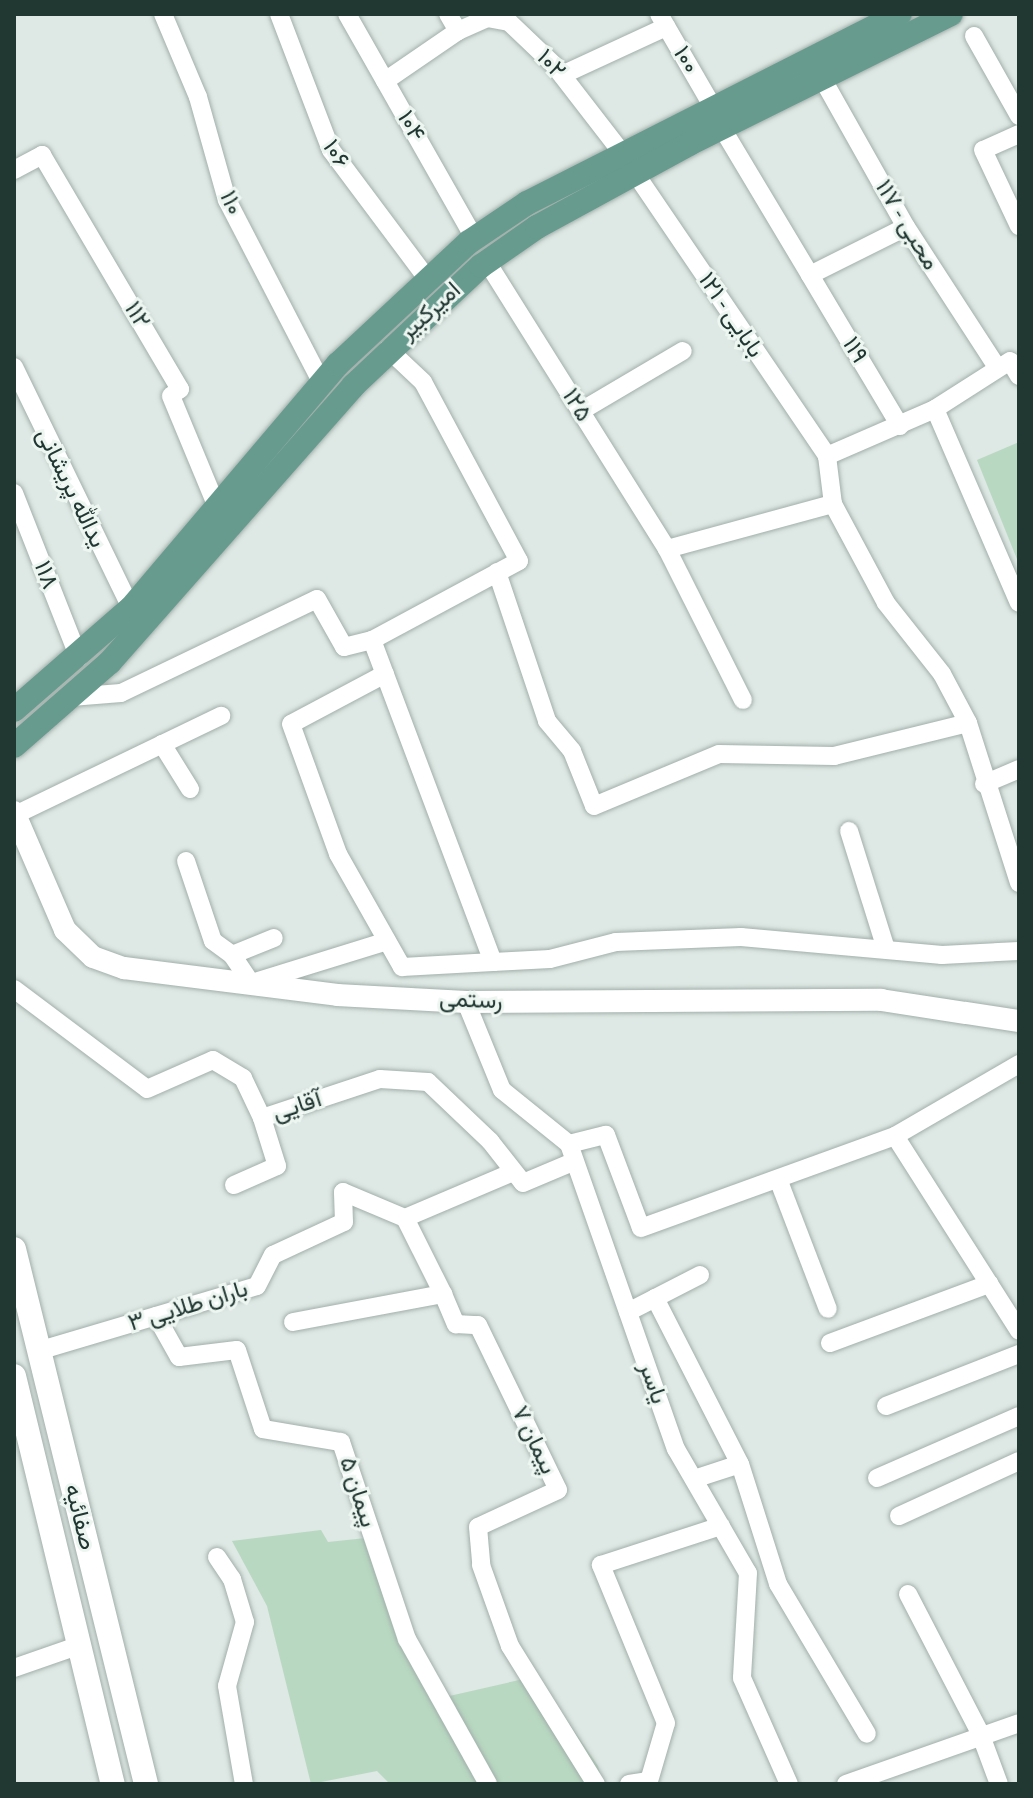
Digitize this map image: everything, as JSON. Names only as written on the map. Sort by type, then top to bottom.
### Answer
[{"type":"main road","name":"امیرکبیر","points":[[14,710],[79,658],[388,349],[487,262],[635,173],[717,117],[900,14]]},
{"type":"main road","name":"امیرکبیر","points":[[14,746],[71,697],[169,601],[234,500],[322,383],[426,277],[474,238],[622,153],[822,78],[951,14]]},
{"type":"main road","name":"صفائیه","points":[[14,1249],[146,1784]]},
{"type":"main road","name":"صفائیه","points":[[14,1376],[18,1408],[113,1784]]},
{"type":"street","name":"۱۱۰","points":[[163,14],[198,97],[227,200],[322,383]]},
{"type":"street","name":"۱۰۶","points":[[279,14],[331,150],[426,277]]},
{"type":"street","name":"۱۰۴","points":[[347,14],[474,238]]},
{"type":"street","points":[[448,14],[458,31]]},
{"type":"street","name":"۱۰۲","points":[[385,81],[458,31],[487,18],[509,22],[562,75],[622,153]]},
{"type":"street","points":[[562,75],[663,21]]},
{"type":"street","name":"۱۰۰","points":[[663,21],[717,117]]},
{"type":"street","points":[[974,36],[1019,116]]},
{"type":"street","name":"محبی - ۱۱۷","points":[[822,78],[906,227],[1011,363]]},
{"type":"street","name":"۱۱۹","points":[[717,117],[900,426]]},
{"type":"street","points":[[1019,134],[983,150],[1019,226]]},
{"type":"street","name":"۱۱۲","points":[[14,170],[42,155],[180,389],[171,396],[234,500]]},
{"type":"street","name":"بابایی - ۱۲۱","points":[[635,173],[827,456]]},
{"type":"street","points":[[810,275],[906,227]]},
{"type":"street","name":"۱۲۵","points":[[487,262],[667,549],[743,700]]},
{"type":"street","points":[[71,697],[121,693],[317,599],[344,647],[372,640],[519,561],[423,382],[388,349]]},
{"type":"street","points":[[581,411],[683,351]]},
{"type":"street","points":[[1011,363],[935,409],[827,456],[833,504],[886,603],[942,674],[968,723],[984,784],[1019,883]]},
{"type":"street","name":"یدالله پریشانی","points":[[14,367],[131,608]]},
{"type":"street","points":[[935,409],[1019,603]]},
{"type":"street","name":"۱۱۸","points":[[14,493],[79,658]]},
{"type":"street","points":[[667,549],[833,504]]},
{"type":"street","points":[[497,572],[547,721],[572,751],[594,806],[719,754],[834,756],[968,723]]},
{"type":"street","points":[[372,640],[493,962]]},
{"type":"street","points":[[385,674],[291,724],[338,854],[402,967],[550,959],[616,942],[741,937],[942,955],[1019,951]]},
{"type":"street","points":[[14,814],[221,716]]},
{"type":"street","points":[[162,744],[190,789]]},
{"type":"street","points":[[984,784],[1019,769]]},
{"type":"street","name":"رستمی","points":[[14,814],[65,930],[93,957],[124,968],[253,981],[337,995],[466,1002],[881,1000],[1019,1021]]},
{"type":"street","points":[[849,831],[886,949]]},
{"type":"street","points":[[186,861],[213,941],[232,955],[253,981],[387,941]]},
{"type":"street","points":[[232,955],[274,938]]},
{"type":"street","name":"آقایی","points":[[14,989],[147,1089],[213,1060],[243,1078],[262,1118],[380,1079],[428,1082],[490,1141],[511,1173]]},
{"type":"street","points":[[466,1002],[502,1090],[572,1152]]},
{"type":"street","points":[[293,1322],[443,1294],[405,1218],[511,1173],[523,1183],[606,1135],[641,1228],[895,1136],[1019,1064]]},
{"type":"street","points":[[234,1185],[277,1166],[262,1118]]},
{"type":"street","points":[[895,1136],[1019,1331]]},
{"type":"street","name":"یاسر","points":[[572,1152],[676,1449],[748,1573],[742,1678],[789,1784]]},
{"type":"street","points":[[778,1179],[828,1309]]},
{"type":"street","name":"باران طلایی ۳","points":[[38,1351],[257,1286],[273,1255],[344,1222],[343,1192],[405,1218]]},
{"type":"street","points":[[628,1312],[700,1275]]},
{"type":"street","points":[[830,1343],[989,1284]]},
{"type":"street","name":"پیمان ۷","points":[[443,1294],[456,1324],[478,1325],[558,1490],[494,1514],[478,1527],[481,1565],[510,1646],[596,1784]]},
{"type":"street","points":[[655,1298],[740,1464],[778,1584],[867,1734]]},
{"type":"street","name":"پیمان ۵","points":[[156,1316],[179,1357],[237,1350],[263,1429],[341,1442],[407,1639],[488,1784]]},
{"type":"street","points":[[886,1406],[1019,1354]]},
{"type":"street","points":[[877,1478],[1019,1416]]},
{"type":"street","points":[[899,1516],[1019,1461]]},
{"type":"street","points":[[694,1479],[740,1464]]},
{"type":"street","points":[[629,1784],[649,1783],[666,1723],[601,1565],[721,1526]]},
{"type":"street","points":[[217,1557],[232,1579],[245,1622],[227,1686],[244,1784]]},
{"type":"street","points":[[908,1594],[980,1733],[999,1784]]},
{"type":"street","points":[[15,1663],[80,1645]]},
{"type":"street","points":[[846,1784],[980,1733],[1019,1723]]},
{"type":"green space","points":[[1019,442],[1019,564],[977,460]]},
{"type":"green space","points":[[321,1530],[328,1542],[366,1538],[404,1641],[445,1697],[537,1676],[598,1766],[603,1784],[390,1784],[377,1771],[311,1784],[267,1606],[232,1541]]}]
